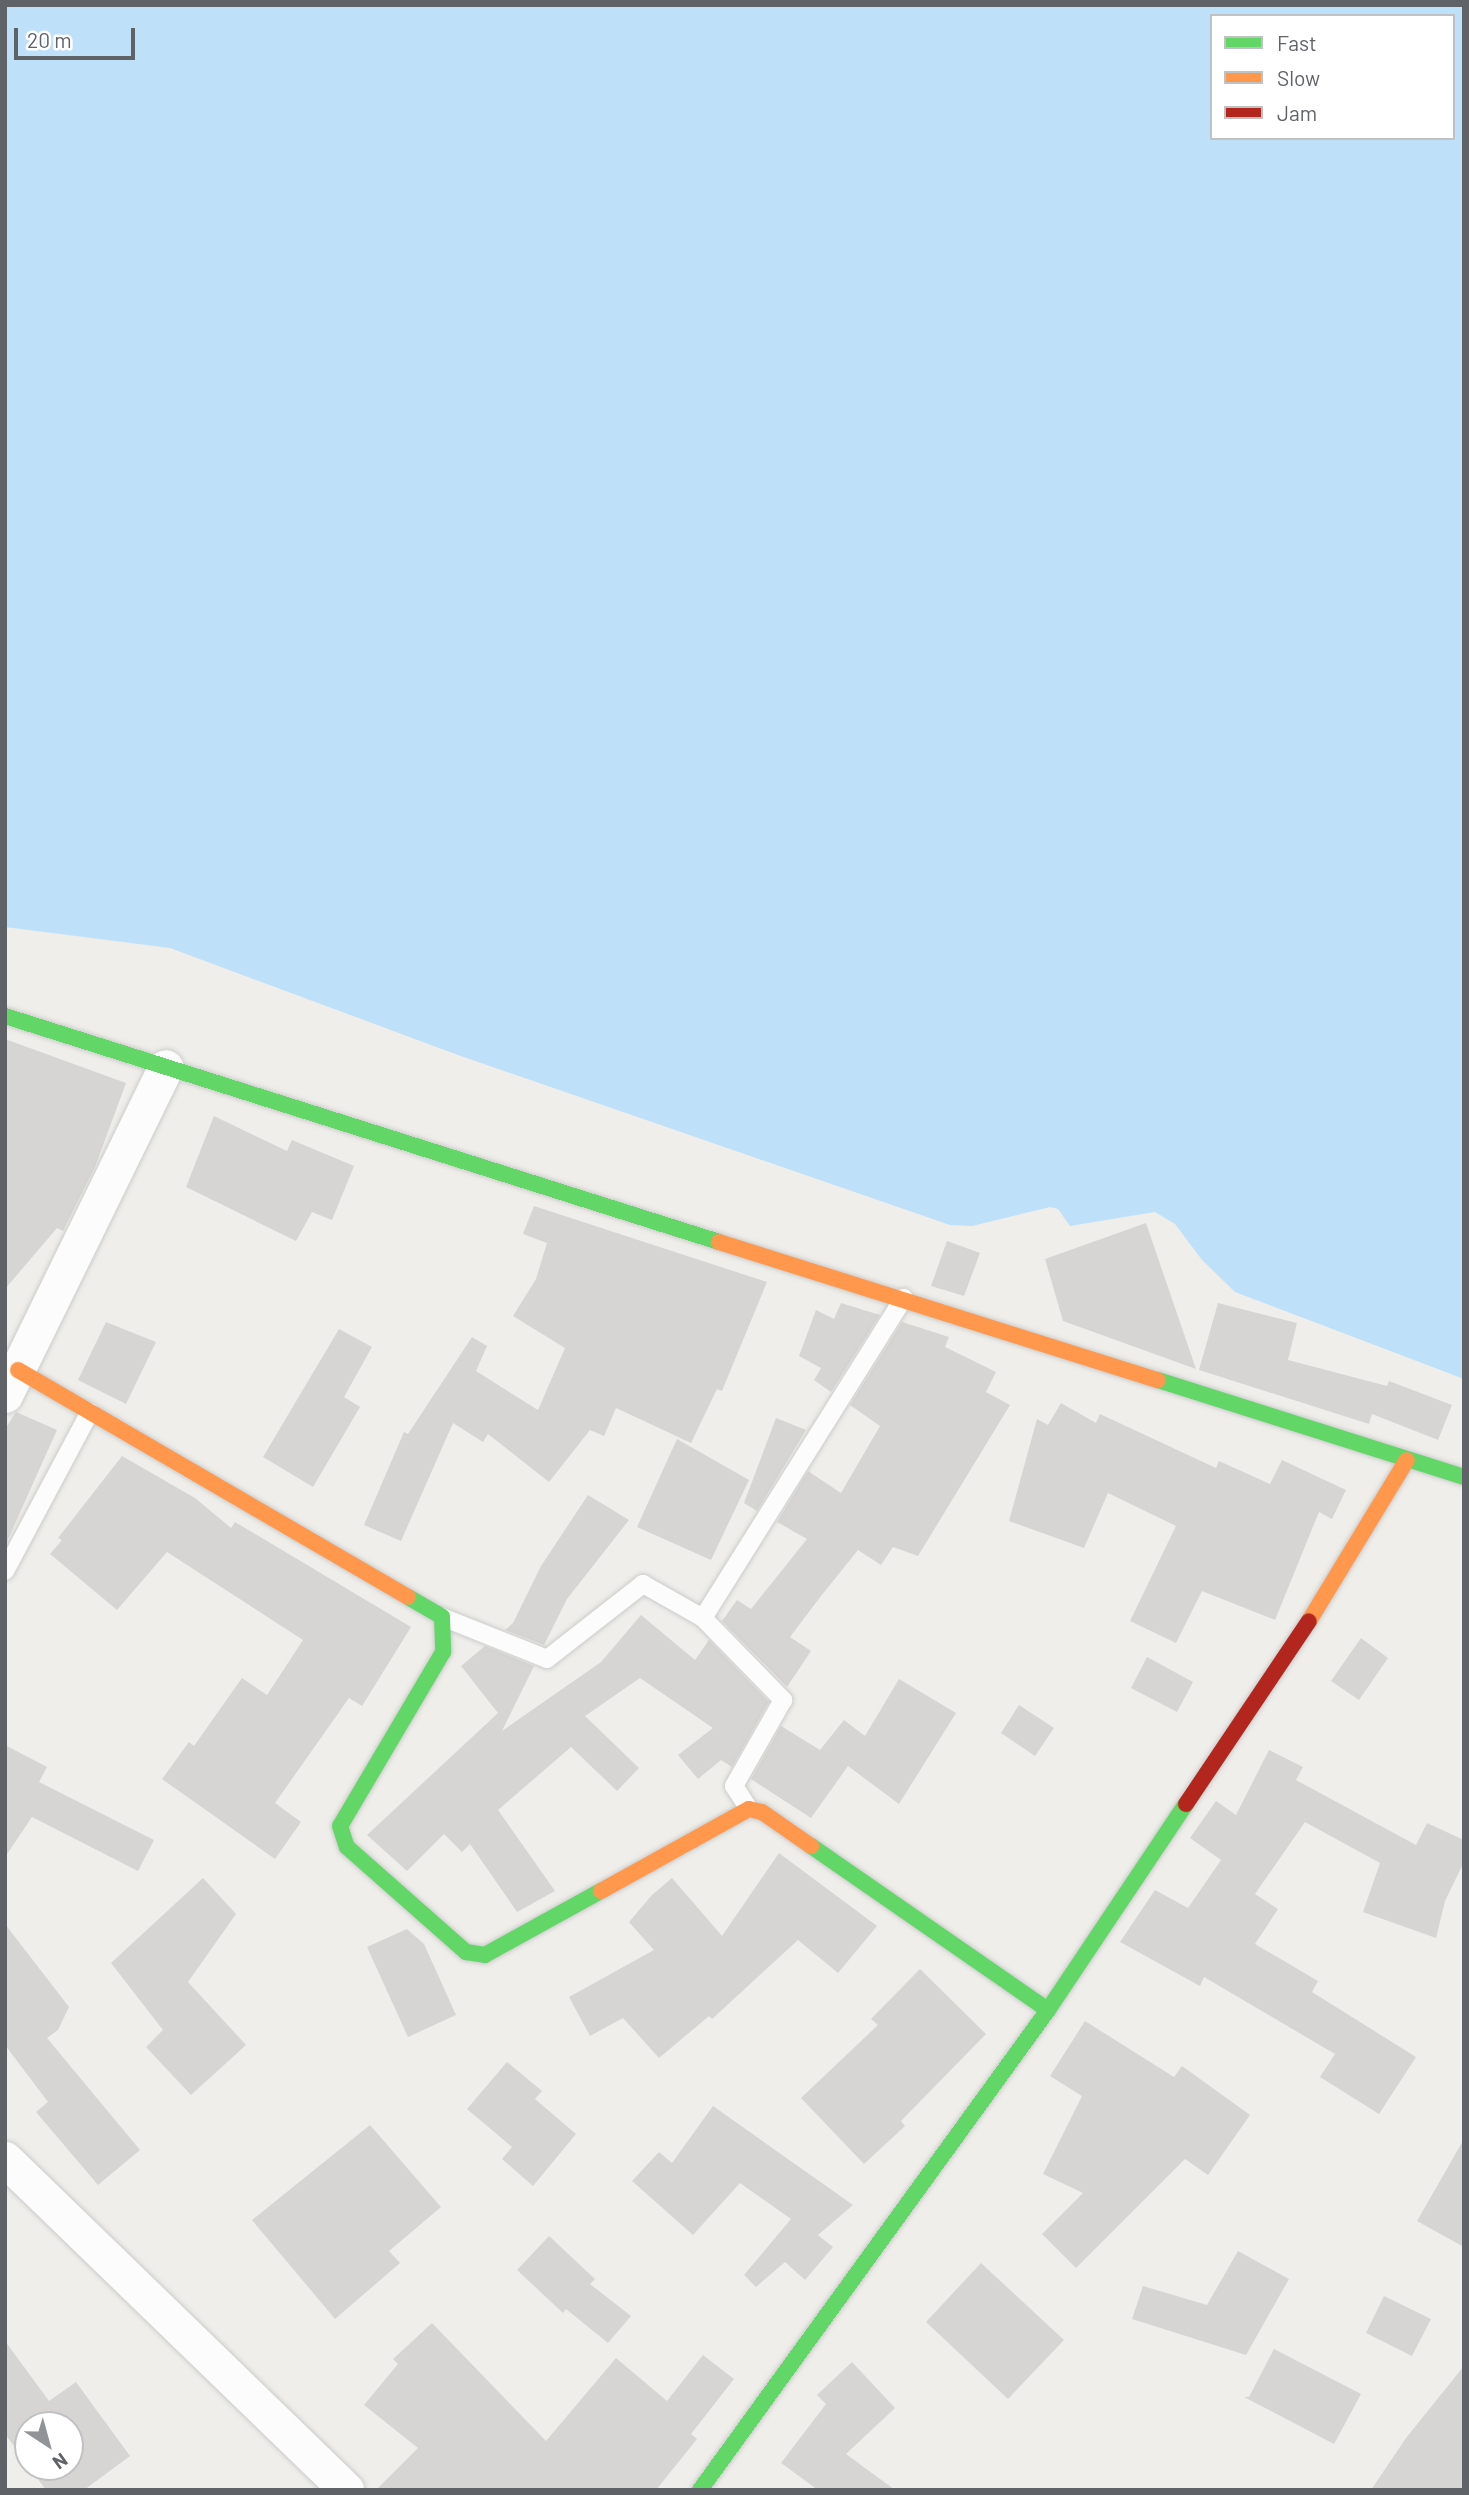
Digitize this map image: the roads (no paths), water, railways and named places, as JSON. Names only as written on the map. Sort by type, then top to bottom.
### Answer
[{"type":"street","points":[[5,1016],[904,1298],[1406,1460],[1464,1476]]},
{"type":"street","points":[[166,1067],[9,1386],[90,1412],[442,1617],[443,1652],[340,1826],[347,1847],[466,1952],[485,1955],[749,1808],[762,1812],[1048,2010]]},
{"type":"street","points":[[700,2490],[1048,2010],[1343,1570],[1406,1460]]},
{"type":"street","points":[[5,2159],[331,2485]]},
{"type":"lane","points":[[703,1618],[904,1298]]},
{"type":"lane","points":[[5,1571],[90,1412]]},
{"type":"lane","points":[[442,1617],[547,1659],[643,1584],[703,1618],[783,1700],[734,1786],[749,1808]]},
{"type":"water","points":[[5,5],[1464,5],[1464,1379],[1235,1292],[1202,1260],[1175,1224],[1155,1212],[1070,1226],[1058,1209],[1050,1207],[972,1226],[950,1225],[458,1055],[170,948],[5,927]]}]
